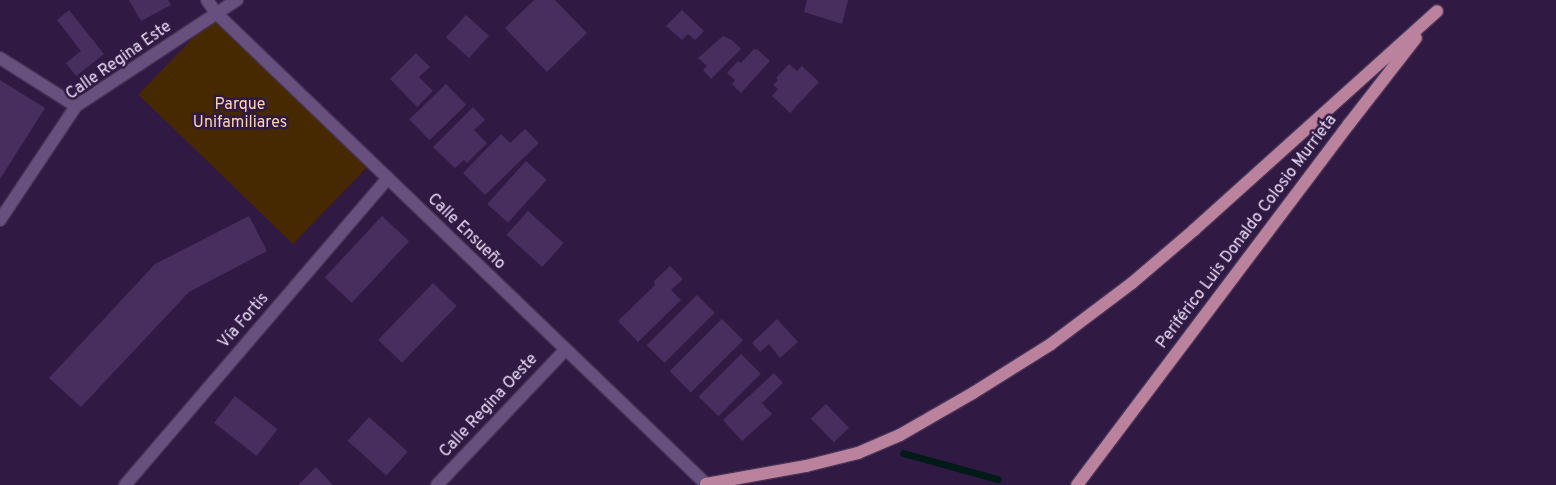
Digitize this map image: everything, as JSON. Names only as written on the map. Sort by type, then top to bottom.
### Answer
[{"type":"main road","name":"Periférico Luis Donaldo Colosio Murrieta","points":[[1077,485],[1445,0]]},
{"type":"main road","points":[[707,484],[806,466],[858,453],[900,435],[973,393],[1051,344],[1132,282],[1194,230],[1437,11]]},
{"type":"street","name":"Calle Ensueño","points":[[207,0],[216,13],[565,350],[707,484]]},
{"type":"street","name":"Calle Regina Este","points":[[0,220],[76,106],[237,0]]},
{"type":"street","points":[[0,58],[76,106]]},
{"type":"street","name":"Vía Fortis","points":[[125,485],[388,178]]},
{"type":"street","name":"Calle Regina Oeste","points":[[437,485],[565,350]]},
{"type":"green space","name":"Parque Unifamiliares","points":[[216,14],[371,163],[293,244],[138,95]]},
{"type":"building","points":[[129,0],[168,0],[171,5],[141,21]]},
{"type":"building","points":[[534,0],[555,0],[587,33],[547,72],[505,28]]},
{"type":"building","points":[[807,0],[848,0],[842,24],[804,12]]},
{"type":"building","points":[[69,10],[104,54],[76,76],[66,63],[81,51],[57,20]]},
{"type":"building","points":[[682,10],[704,31],[695,40],[688,34],[682,40],[666,26]]},
{"type":"building","points":[[466,15],[489,36],[469,58],[446,37]]},
{"type":"building","points":[[723,36],[732,40],[741,49],[711,79],[703,70],[707,66],[698,58]]},
{"type":"building","points":[[754,49],[758,50],[770,61],[741,93],[732,84],[735,80],[727,73],[738,61],[741,63]]},
{"type":"building","points":[[416,53],[430,67],[419,77],[433,91],[417,107],[390,79]]},
{"type":"building","points":[[789,64],[797,71],[802,66],[819,82],[790,113],[772,96],[778,89],[773,85],[778,80],[776,78]]},
{"type":"building","points":[[0,80],[45,108],[0,179]]},
{"type":"building","points":[[446,84],[466,105],[429,140],[409,119]]},
{"type":"building","points":[[473,107],[485,120],[474,130],[487,143],[467,163],[464,160],[455,168],[433,147]]},
{"type":"building","points":[[525,129],[539,143],[485,195],[463,173],[501,134],[510,143]]},
{"type":"building","points":[[526,161],[547,180],[508,223],[487,204]]},
{"type":"building","points":[[528,211],[564,243],[542,267],[507,235]]},
{"type":"building","points":[[249,216],[267,251],[189,292],[81,407],[49,378],[155,264]]},
{"type":"building","points":[[382,216],[409,241],[352,303],[325,277]]},
{"type":"building","points":[[670,266],[683,279],[671,290],[681,300],[638,342],[618,321],[655,285],[654,281]]},
{"type":"building","points":[[433,283],[457,306],[402,363],[378,340]]},
{"type":"building","points":[[697,295],[715,313],[664,363],[647,345]]},
{"type":"building","points":[[722,319],[743,340],[691,393],[670,371]]},
{"type":"building","points":[[777,319],[798,342],[780,358],[769,344],[760,352],[752,343]]},
{"type":"building","points":[[741,354],[761,374],[718,416],[699,396]]},
{"type":"building","points":[[774,373],[783,383],[762,403],[772,414],[742,441],[723,420]]},
{"type":"building","points":[[235,396],[278,429],[257,456],[214,423]]},
{"type":"building","points":[[826,404],[849,428],[834,442],[811,419]]},
{"type":"building","points":[[369,417],[408,452],[386,476],[348,441]]},
{"type":"building","points":[[316,467],[333,485],[298,485]]},
{"type":"waterway","points":[[903,453],[997,479]]}]
